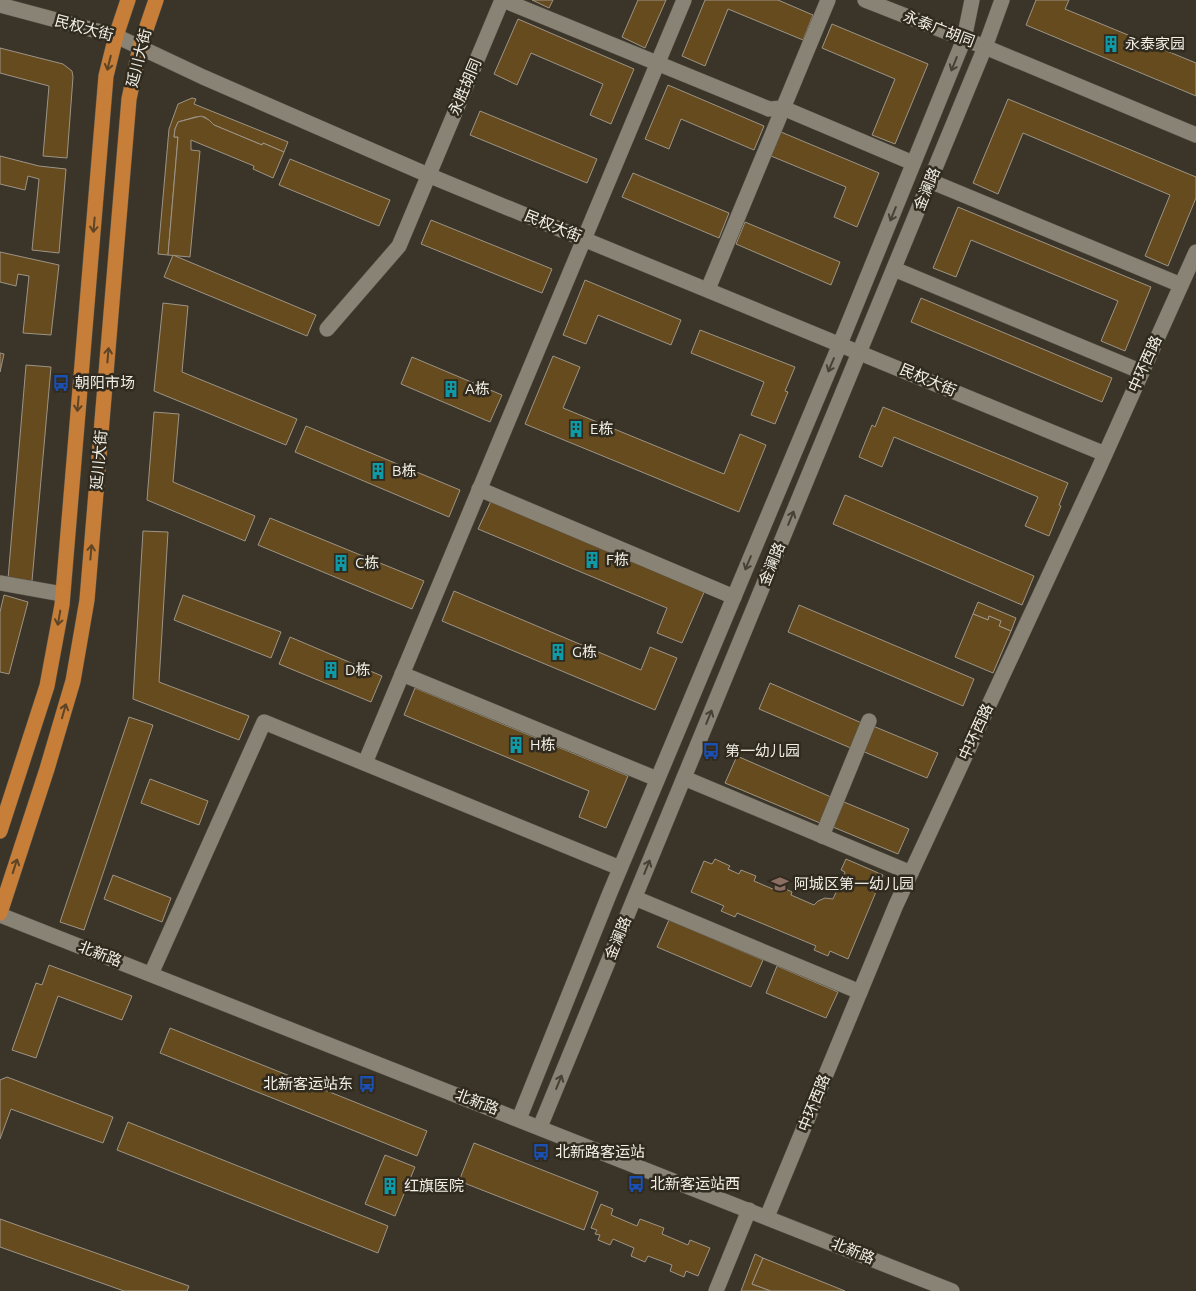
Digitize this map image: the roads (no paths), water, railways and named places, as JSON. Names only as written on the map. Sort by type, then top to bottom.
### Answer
[{"type":"main road","name":"延川大街","points":[[0,832],[4,810],[47,686],[62,594],[106,76],[116,36],[128,0]]},
{"type":"main road","name":"延川大街","points":[[0,914],[73,681],[87,600],[129,99],[140,47],[156,0]]},
{"type":"street","points":[[502,0],[769,109],[783,108],[913,164]]},
{"type":"street","name":"永胜胡同","points":[[327,329],[399,246],[502,0]]},
{"type":"street","points":[[365,763],[684,0]]},
{"type":"street","points":[[708,290],[828,0]]},
{"type":"street","name":"永泰广胡同","points":[[865,0],[985,47],[1196,135]]},
{"type":"street","name":"金澜路","points":[[519,1119],[620,868],[840,344],[964,39],[972,0]]},
{"type":"street","name":"金澜路","points":[[540,1127],[894,270],[985,47],[1002,0]]},
{"type":"street","name":"民权大街","points":[[0,6],[116,36],[428,175],[1105,454]]},
{"type":"street","points":[[930,181],[1181,285]]},
{"type":"street","name":"中环西路","points":[[767,1217],[911,873],[1105,454],[1196,252]]},
{"type":"street","points":[[894,270],[1142,372]]},
{"type":"street","points":[[479,489],[734,597]]},
{"type":"street","points":[[0,583],[62,594]]},
{"type":"street","points":[[402,674],[658,779]]},
{"type":"street","points":[[822,836],[869,721]]},
{"type":"street","points":[[151,974],[264,722],[620,868]]},
{"type":"street","points":[[684,778],[911,873]]},
{"type":"street","points":[[634,898],[860,992]]},
{"type":"street","name":"北新路","points":[[0,914],[952,1291]]},
{"type":"street","points":[[716,1291],[749,1210]]},
{"type":"place","name":"永泰家园","points":[[1111,44]]},
{"type":"place","name":"朝阳市场","points":[[61,383]]},
{"type":"place","name":"A栋","points":[[451,389]]},
{"type":"place","name":"E栋","points":[[576,429]]},
{"type":"place","name":"B栋","points":[[378,471]]},
{"type":"place","name":"F栋","points":[[592,560]]},
{"type":"place","name":"C栋","points":[[341,563]]},
{"type":"place","name":"G栋","points":[[558,652]]},
{"type":"place","name":"D栋","points":[[331,670]]},
{"type":"place","name":"H栋","points":[[516,745]]},
{"type":"place","name":"第一幼儿园","points":[[711,751]]},
{"type":"place","name":"阿城区第一幼儿园","points":[[780,884]]},
{"type":"place","name":"北新客运站东","points":[[367,1084]]},
{"type":"place","name":"北新路客运站","points":[[541,1152]]},
{"type":"place","name":"北新客运站西","points":[[636,1184]]},
{"type":"place","name":"红旗医院","points":[[390,1186]]}]
